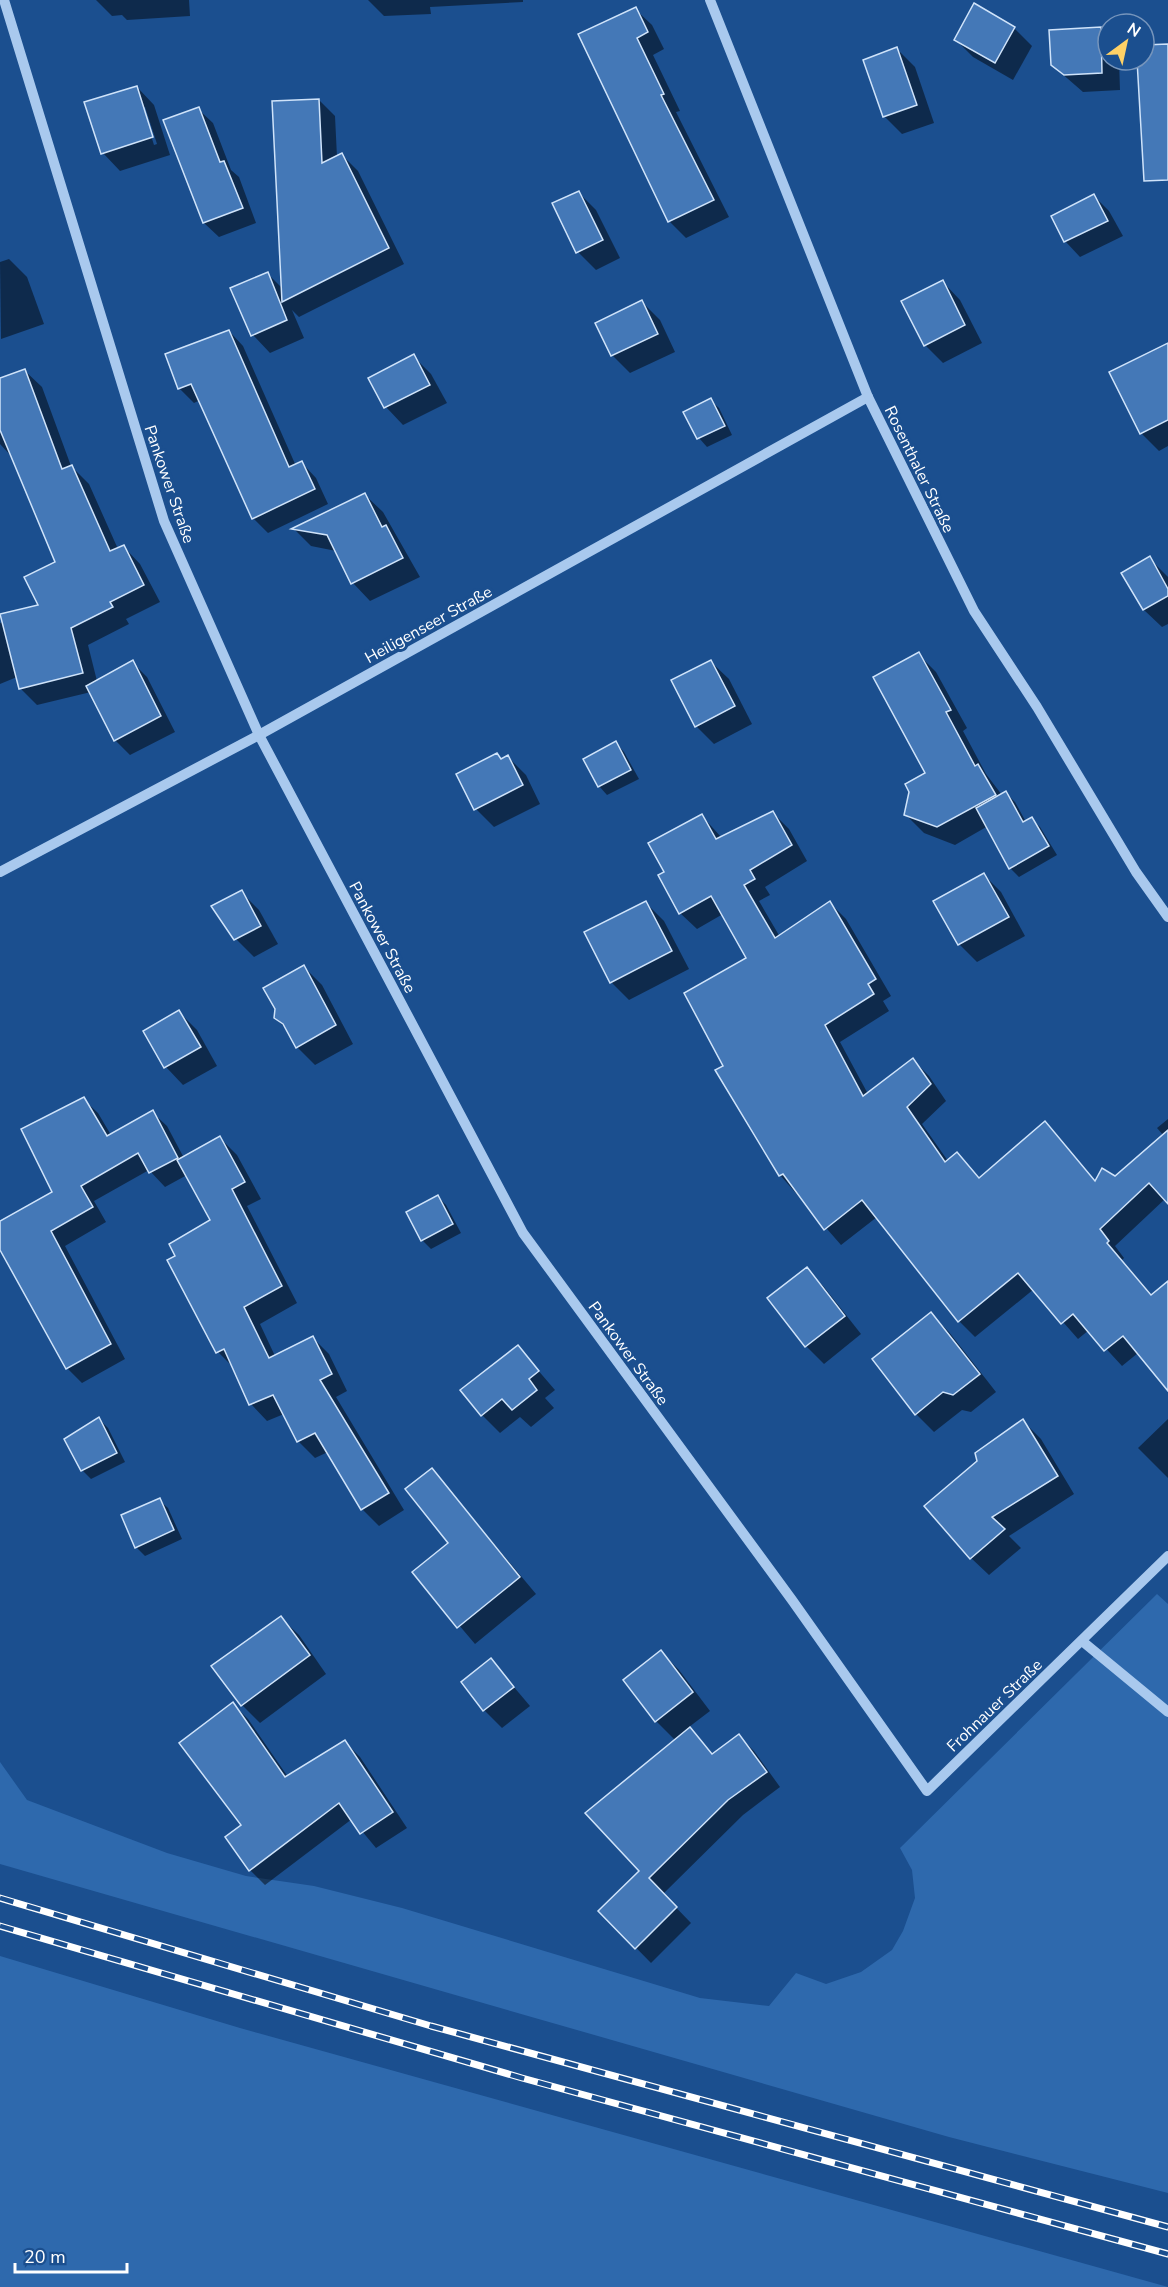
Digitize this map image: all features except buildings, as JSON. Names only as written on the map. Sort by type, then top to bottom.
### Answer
[{"type":"street","name":"Pankower Straße","points":[[4,0],[164,521],[259,735],[523,1233],[792,1600],[927,1791]]},
{"type":"street","name":"Rosenthaler Straße","points":[[710,0],[868,397],[974,611],[1037,707],[1136,872],[1168,917]]},
{"type":"street","points":[[716,12],[717,0]]},
{"type":"street","name":"Heiligenseer Straße","points":[[0,872],[259,735],[868,397]]},
{"type":"street","name":"Frohnauer Straße","points":[[927,1791],[1168,1556]]},
{"type":"street","points":[[1082,1641],[1168,1712]]},
{"type":"shaded area","points":[[1157,1594],[1168,1604],[1168,2193],[949,2137],[0,1864],[0,1762],[27,1800],[167,1853],[246,1876],[314,1886],[402,1908],[700,1998],[769,2006],[796,1973],[826,1984],[861,1972],[892,1950],[903,1931],[915,1898],[912,1870],[900,1848]]},
{"type":"shaded area","points":[[0,1956],[240,2028],[1168,2287],[0,2287]]},
{"type":"railway","points":[[0,1898],[431,2026],[1168,2227]]},
{"type":"railway","points":[[0,1926],[522,2078],[1168,2254]]}]
